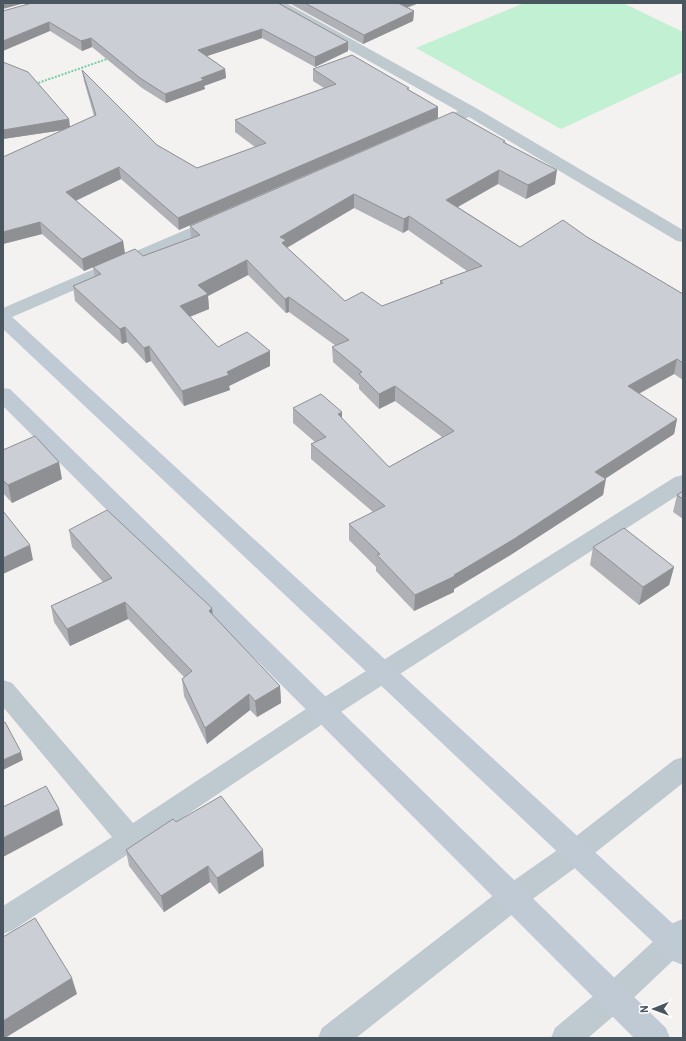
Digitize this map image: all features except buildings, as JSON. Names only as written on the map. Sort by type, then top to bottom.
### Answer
[{"type":"main road","points":[[3,319],[576,852],[679,942]]},
{"type":"main road","points":[[3,394],[655,1038]]},
{"type":"street","points":[[276,3],[470,111],[683,236]]},
{"type":"street","points":[[419,133],[470,111]]},
{"type":"street","points":[[3,315],[236,213]]},
{"type":"street","points":[[3,921],[130,839],[324,710],[683,482]]},
{"type":"street","points":[[3,690],[130,839]]},
{"type":"street","points":[[333,1038],[513,897],[576,852],[683,768]]},
{"type":"street","points":[[566,1038],[679,942]]},
{"type":"path","points":[[33,85],[114,57]]},
{"type":"green space","points":[[524,3],[623,3],[683,32],[683,72],[561,129],[416,48]]}]
